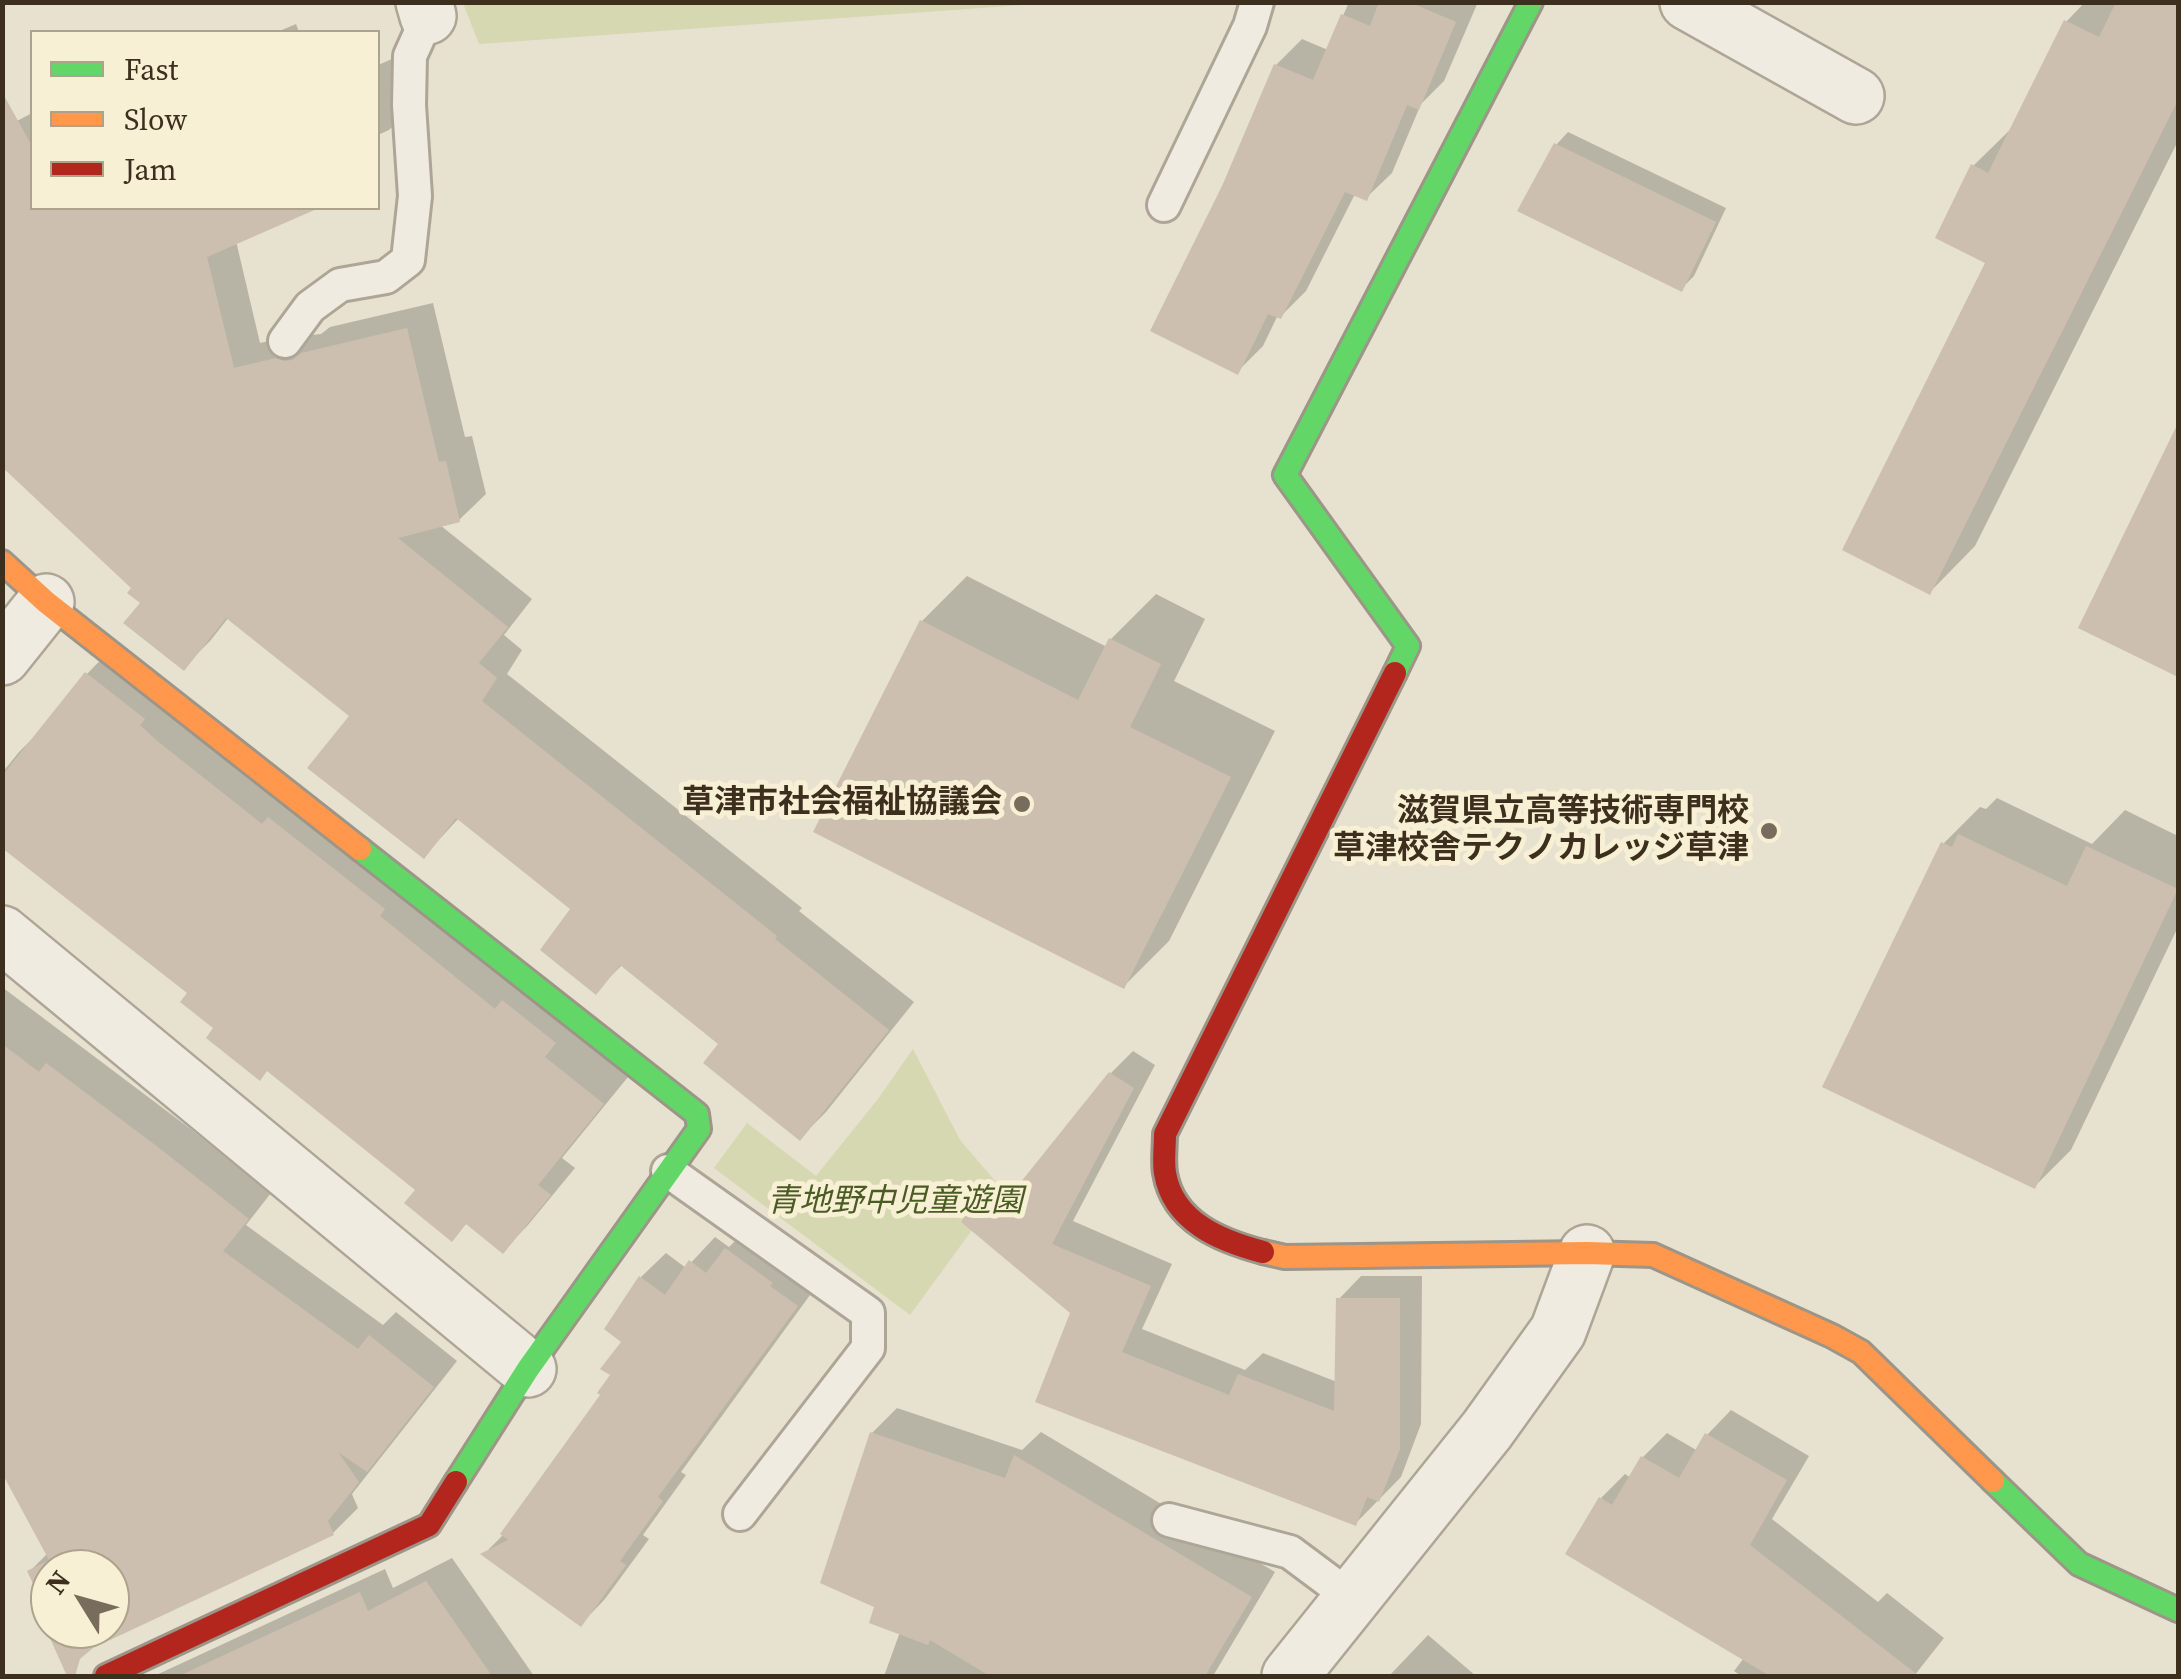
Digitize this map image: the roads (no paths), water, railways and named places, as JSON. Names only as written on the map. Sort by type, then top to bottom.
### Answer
[{"type":"street","points":[[1531,2],[1285,475],[1408,646],[1165,1134],[1165,1176],[1176,1203],[1196,1224],[1250,1250],[1285,1257],[1653,1256],[1860,1352],[2079,1564],[2178,1610]]},
{"type":"street","points":[[1688,2],[1856,96]]},
{"type":"street","points":[[2,562],[46,602],[697,1114],[700,1129],[528,1369],[429,1525],[106,1676]]},
{"type":"street","points":[[2,657],[46,602]]},
{"type":"street","points":[[2,934],[528,1369]]},
{"type":"street","points":[[1290,1676],[1486,1430],[1558,1332],[1587,1254]]},
{"type":"lane","points":[[1164,205],[1250,26],[1257,2]]},
{"type":"lane","points":[[285,341],[310,306],[340,285],[386,277],[408,260],[415,196],[410,56],[426,9]]},
{"type":"lane","points":[[668,1171],[868,1313],[868,1348],[740,1514]]},
{"type":"lane","points":[[1168,1520],[1290,1552],[1353,1600]]},
{"type":"place","name":"草津市社会福祉協議会","points":[[1022,804]]},
{"type":"place","name":"滋賀県立高等技術専門校 草津校舎テクノカレッジ草津","points":[[1769,831]]},
{"type":"park label","name":"青地野中児童遊園","points":[[895,1203]]}]
